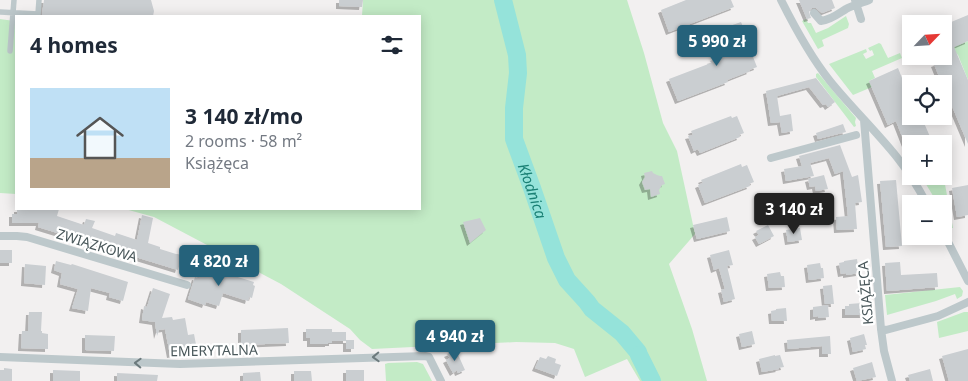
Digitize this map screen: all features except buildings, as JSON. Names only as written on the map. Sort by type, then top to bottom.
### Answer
[{"type":"street","points":[[10,51],[14,0]]},
{"type":"street","points":[[0,12],[38,14],[39,0]]},
{"type":"street","points":[[780,0],[799,35],[830,81],[896,157],[921,195]]},
{"type":"street","points":[[814,13],[821,21],[825,21],[856,2],[869,0]]},
{"type":"street","points":[[856,2],[861,20]]},
{"type":"street","name":"KSIĄŻĘCA","points":[[864,120],[881,329],[884,351],[892,381]]},
{"type":"street","points":[[771,158],[856,136]]},
{"type":"street","points":[[866,142],[878,136]]},
{"type":"street","name":"ZWIĄZKOWA","points":[[0,236],[27,237],[187,285]]},
{"type":"street","points":[[950,245],[968,281]]},
{"type":"street","points":[[881,329],[886,330],[938,316],[968,302]]},
{"type":"street","name":"EMERYTALNA","points":[[0,357],[180,364],[427,357],[441,381]]},
{"type":"green space","points":[[363,0],[627,0],[663,123],[677,151],[695,234],[669,264],[692,329],[707,381],[640,381],[627,359],[585,377],[574,349],[555,343],[516,342],[372,349],[350,329],[281,284],[154,217],[129,210],[421,210],[421,15],[362,15]]},
{"type":"green space","points":[[846,16],[849,24],[848,28],[822,40],[824,46],[818,49],[802,21],[806,19],[808,23],[811,23],[816,33],[828,28]]},
{"type":"green space","points":[[0,19],[14,21],[15,24],[15,194],[0,193]]},
{"type":"green space","points":[[968,41],[968,80],[958,55],[952,48]]},
{"type":"green space","points":[[879,43],[888,58],[900,53],[902,58],[872,71],[875,78],[869,81],[872,87],[853,95],[829,64],[866,49],[867,52],[863,54],[866,59],[874,55],[872,50],[870,51],[868,48]]},
{"type":"green space","points":[[818,73],[856,118],[856,126],[854,127],[816,77]]},
{"type":"green space","points":[[926,185],[945,185],[947,195],[933,195]]},
{"type":"green space","points":[[960,287],[963,291],[962,296],[957,299],[955,294],[887,315],[885,295]]},
{"type":"green space","points":[[968,312],[968,331],[939,338],[937,322]]},
{"type":"green space","points":[[417,362],[423,364],[432,381],[386,381],[385,364]]},
{"type":"waterway","name":"Kłodnica","points":[[503,0],[517,55],[518,73],[514,108],[514,139],[556,258],[567,280],[592,309],[622,333],[638,352]]},
{"type":"waterway","name":"Kłodnica","points":[[639,355],[652,381]]}]
